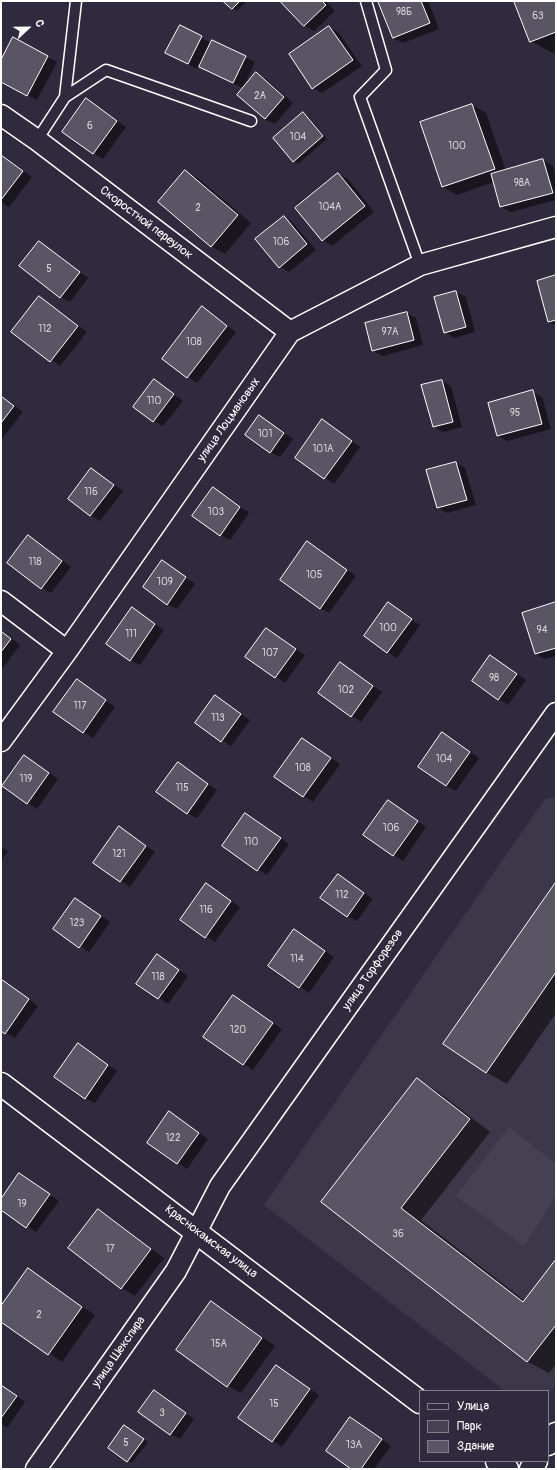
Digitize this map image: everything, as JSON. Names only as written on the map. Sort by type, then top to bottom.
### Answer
[{"type":"street","name":"Скоростной переулок","points":[[1,115],[37,140],[290,332]]},
{"type":"street","name":"улица Лоцмановых","points":[[1,742],[67,651],[290,332],[420,265],[556,228]]},
{"type":"street","points":[[1,601],[67,651]]},
{"type":"street","name":"улица Торфорезов","points":[[197,1231],[220,1186],[556,713]]},
{"type":"street","name":"Краснокамская улица","points":[[1,1084],[197,1231],[419,1401]]},
{"type":"street","name":"улица Шекспира","points":[[36,1469],[176,1271],[197,1231]]},
{"type":"street","points":[[549,1443],[556,1434]]},
{"type":"street","points":[[498,1462],[508,1469]]},
{"type":"lane","points":[[65,97],[76,1]]},
{"type":"lane","points":[[366,1],[386,70],[360,96],[420,265]]},
{"type":"lane","points":[[37,140],[65,97],[106,70],[251,121]]},
{"type":"shaded area","points":[[556,796],[556,1385],[549,1394],[549,1390],[504,1390],[264,1205],[544,800]]},
{"type":"green space","points":[[509,1127],[556,1164],[556,1196],[524,1246],[456,1196]]},
{"type":"building","points":[[223,1],[240,1],[232,9]]},
{"type":"building","points":[[280,1],[322,1],[326,5],[304,26]]},
{"type":"building","points":[[378,1],[421,1],[430,23],[393,38]]},
{"type":"building","points":[[514,1],[556,1],[556,32],[530,42]]},
{"type":"building","points":[[180,25],[202,36],[188,64],[165,53]]},
{"type":"building","points":[[329,26],[353,60],[312,89],[289,54]]},
{"type":"building","points":[[13,37],[48,56],[27,96],[1,82],[1,60]]},
{"type":"building","points":[[212,40],[246,56],[233,83],[199,67]]},
{"type":"building","points":[[256,72],[284,97],[265,119],[237,95]]},
{"type":"building","points":[[86,98],[117,121],[93,154],[62,132]]},
{"type":"building","points":[[472,104],[495,169],[442,187],[420,122]]},
{"type":"building","points":[[303,112],[323,136],[293,162],[273,138]]},
{"type":"building","points":[[1,155],[23,171],[1,200]]},
{"type":"building","points":[[543,159],[553,193],[500,207],[491,174]]},
{"type":"building","points":[[185,170],[238,215],[211,247],[158,202]]},
{"type":"building","points":[[338,173],[365,206],[322,241],[295,208]]},
{"type":"building","points":[[284,216],[307,244],[279,268],[255,239]]},
{"type":"building","points":[[39,241],[80,272],[60,298],[19,266]]},
{"type":"building","points":[[556,275],[556,320],[548,322],[537,281]]},
{"type":"building","points":[[456,291],[466,327],[444,333],[434,297]]},
{"type":"building","points":[[39,296],[78,326],[50,362],[11,332]]},
{"type":"building","points":[[202,306],[227,326],[187,378],[162,359]]},
{"type":"building","points":[[407,312],[414,340],[372,351],[365,323]]},
{"type":"building","points":[[154,379],[174,394],[153,422],[133,407]]},
{"type":"building","points":[[442,380],[453,422],[433,427],[421,385]]},
{"type":"building","points":[[533,390],[542,424],[497,436],[488,403]]},
{"type":"building","points":[[1,396],[14,406],[1,423]]},
{"type":"building","points":[[259,415],[284,433],[270,453],[245,435]]},
{"type":"building","points":[[322,419],[352,441],[324,479],[295,458]]},
{"type":"building","points":[[456,462],[467,500],[437,508],[426,470]]},
{"type":"building","points":[[91,468],[114,485],[90,516],[68,499]]},
{"type":"building","points":[[213,487],[240,507],[220,536],[192,516]]},
{"type":"building","points":[[28,535],[62,561],[41,589],[7,563]]},
{"type":"building","points":[[307,541],[347,570],[320,609],[280,580]]},
{"type":"building","points":[[162,560],[186,577],[167,605],[143,587]]},
{"type":"building","points":[[388,602],[412,619],[387,653],[364,636]]},
{"type":"building","points":[[556,602],[556,648],[535,654],[522,613]]},
{"type":"building","points":[[132,607],[155,624],[130,661],[106,644]]},
{"type":"building","points":[[266,628],[296,649],[275,678],[245,657]]},
{"type":"building","points":[[1,631],[11,639],[1,652]]},
{"type":"building","points":[[490,655],[517,674],[498,700],[472,681]]},
{"type":"building","points":[[340,662],[373,686],[351,717],[318,693]]},
{"type":"building","points":[[77,679],[106,700],[83,733],[53,712]]},
{"type":"building","points":[[215,695],[241,714],[221,742],[195,723]]},
{"type":"building","points":[[442,732],[470,752],[446,786],[418,767]]},
{"type":"building","points":[[302,738],[331,758],[303,797],[274,777]]},
{"type":"building","points":[[24,755],[49,773],[27,804],[2,786]]},
{"type":"building","points":[[178,762],[208,784],[187,814],[156,792]]},
{"type":"building","points":[[388,800],[418,821],[393,856],[363,835]]},
{"type":"building","points":[[245,813],[281,838],[257,871],[222,846]]},
{"type":"building","points":[[119,826],[146,846],[120,882],[93,863]]},
{"type":"building","points":[[338,874],[364,893],[347,917],[320,898]]},
{"type":"building","points":[[556,882],[556,972],[486,1073],[443,1044]]},
{"type":"building","points":[[206,883],[231,901],[205,938],[180,920]]},
{"type":"building","points":[[75,898],[101,916],[79,948],[53,929]]},
{"type":"building","points":[[294,929],[325,951],[299,988],[268,966]]},
{"type":"building","points":[[157,954],[179,970],[158,999],[136,984]]},
{"type":"building","points":[[1,979],[29,999],[5,1034],[1,1031]]},
{"type":"building","points":[[233,995],[273,1023],[243,1065],[203,1037]]},
{"type":"building","points":[[78,1043],[108,1065],[85,1099],[54,1077]]},
{"type":"building","points":[[417,1078],[470,1119],[401,1208],[523,1302],[556,1259],[556,1325],[527,1362],[321,1202]]},
{"type":"building","points":[[169,1111],[199,1133],[177,1164],[147,1143]]},
{"type":"building","points":[[19,1173],[50,1194],[26,1228],[1,1210],[1,1199]]},
{"type":"building","points":[[98,1209],[151,1249],[121,1289],[68,1248]]},
{"type":"building","points":[[28,1268],[82,1307],[48,1355],[1,1322],[1,1306]]},
{"type":"building","points":[[211,1301],[262,1338],[227,1387],[176,1350]]},
{"type":"building","points":[[276,1365],[310,1389],[272,1442],[238,1418]]},
{"type":"building","points":[[1,1385],[17,1396],[1,1418]]},
{"type":"building","points":[[154,1390],[186,1413],[170,1435],[138,1412]]},
{"type":"building","points":[[350,1417],[382,1439],[361,1469],[351,1469],[326,1451]]},
{"type":"building","points":[[124,1425],[144,1439],[127,1462],[108,1448]]}]
